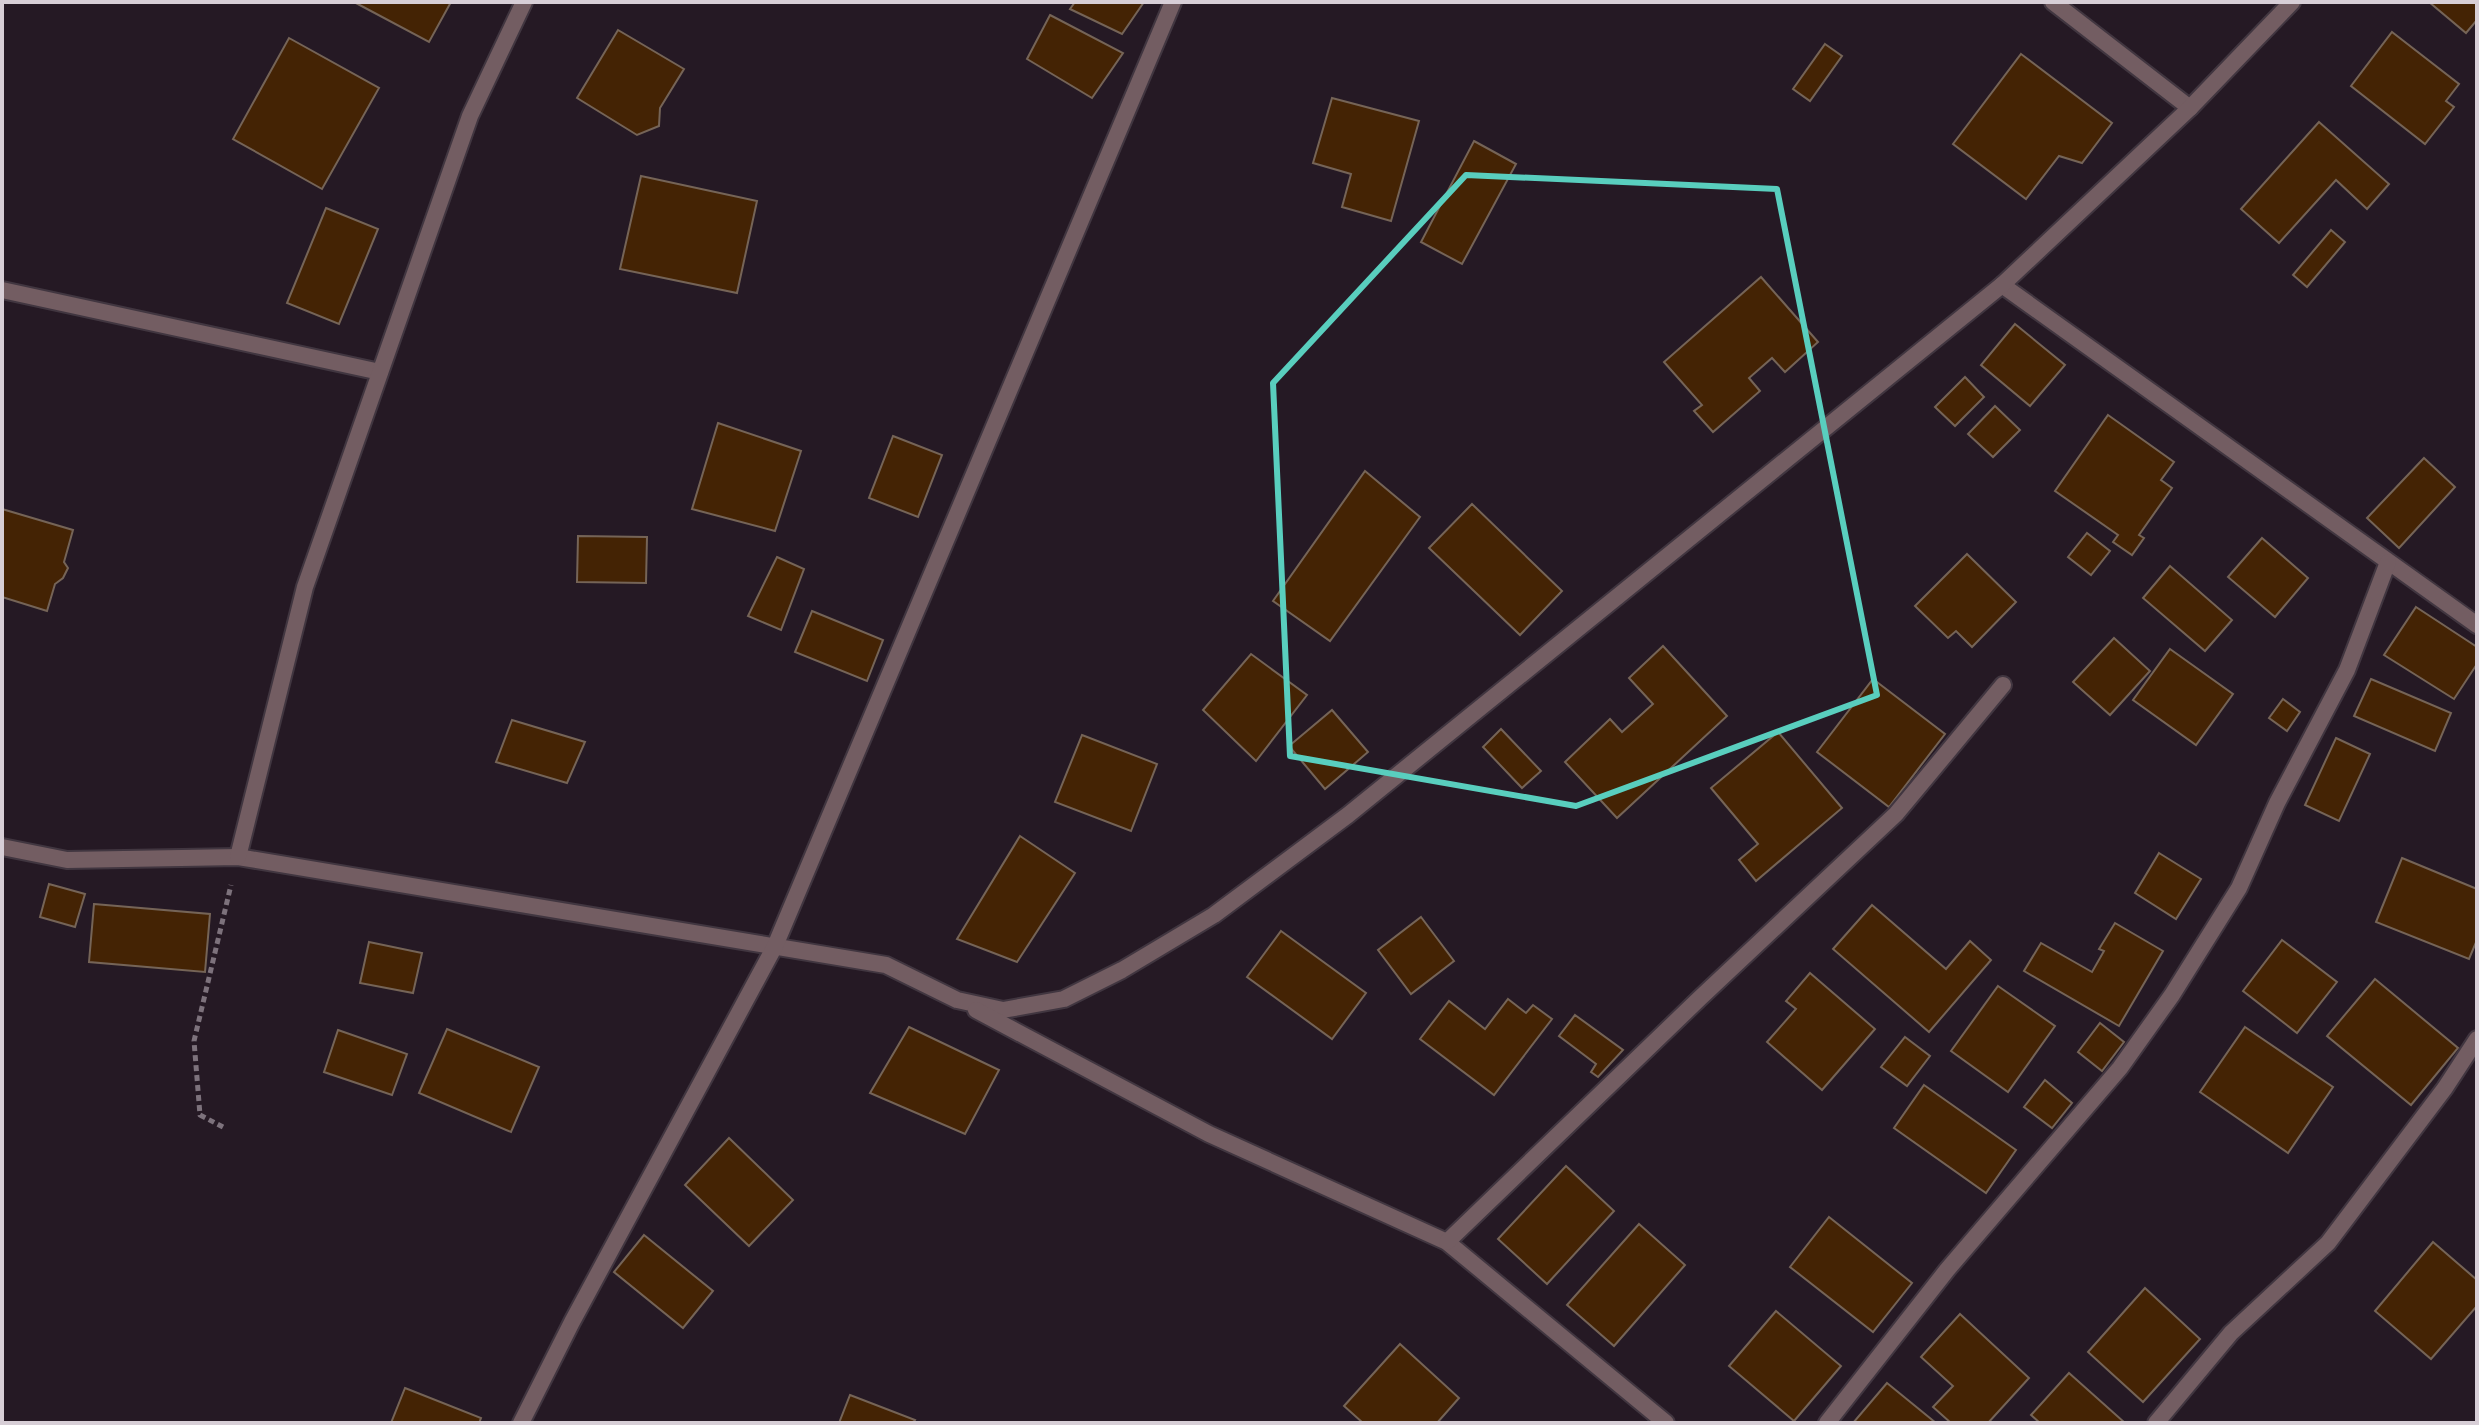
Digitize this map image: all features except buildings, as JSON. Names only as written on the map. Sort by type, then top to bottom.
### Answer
[{"type":"street","points":[[238,857],[305,587],[470,116],[524,2]]},
{"type":"street","points":[[521,1423],[572,1322],[775,946],[1173,2]]},
{"type":"street","points":[[2053,2],[2190,108]]},
{"type":"street","points":[[957,1000],[1003,1010],[1064,999],[1122,970],[1214,915],[1348,815],[2002,285],[2190,108],[2292,2]]},
{"type":"street","points":[[2002,285],[2477,625]]},
{"type":"street","points":[[2,290],[380,372]]},
{"type":"street","points":[[1827,1423],[1947,1270],[2120,1068],[2172,995],[2239,888],[2277,803],[2347,670],[2388,562]]},
{"type":"street","points":[[1447,1242],[1896,814],[2003,685]]},
{"type":"street","points":[[2,847],[67,860],[238,857],[886,965],[1209,1134],[1447,1242],[1666,1423]]},
{"type":"street","points":[[2156,1423],[2231,1333],[2328,1243],[2445,1088],[2477,1039]]},
{"type":"path","points":[[223,1127],[200,1115],[194,1041],[238,857]]},
{"type":"highlighted area","points":[[1466,175],[1777,189],[1877,695],[1576,806],[1290,756],[1273,383]]}]
